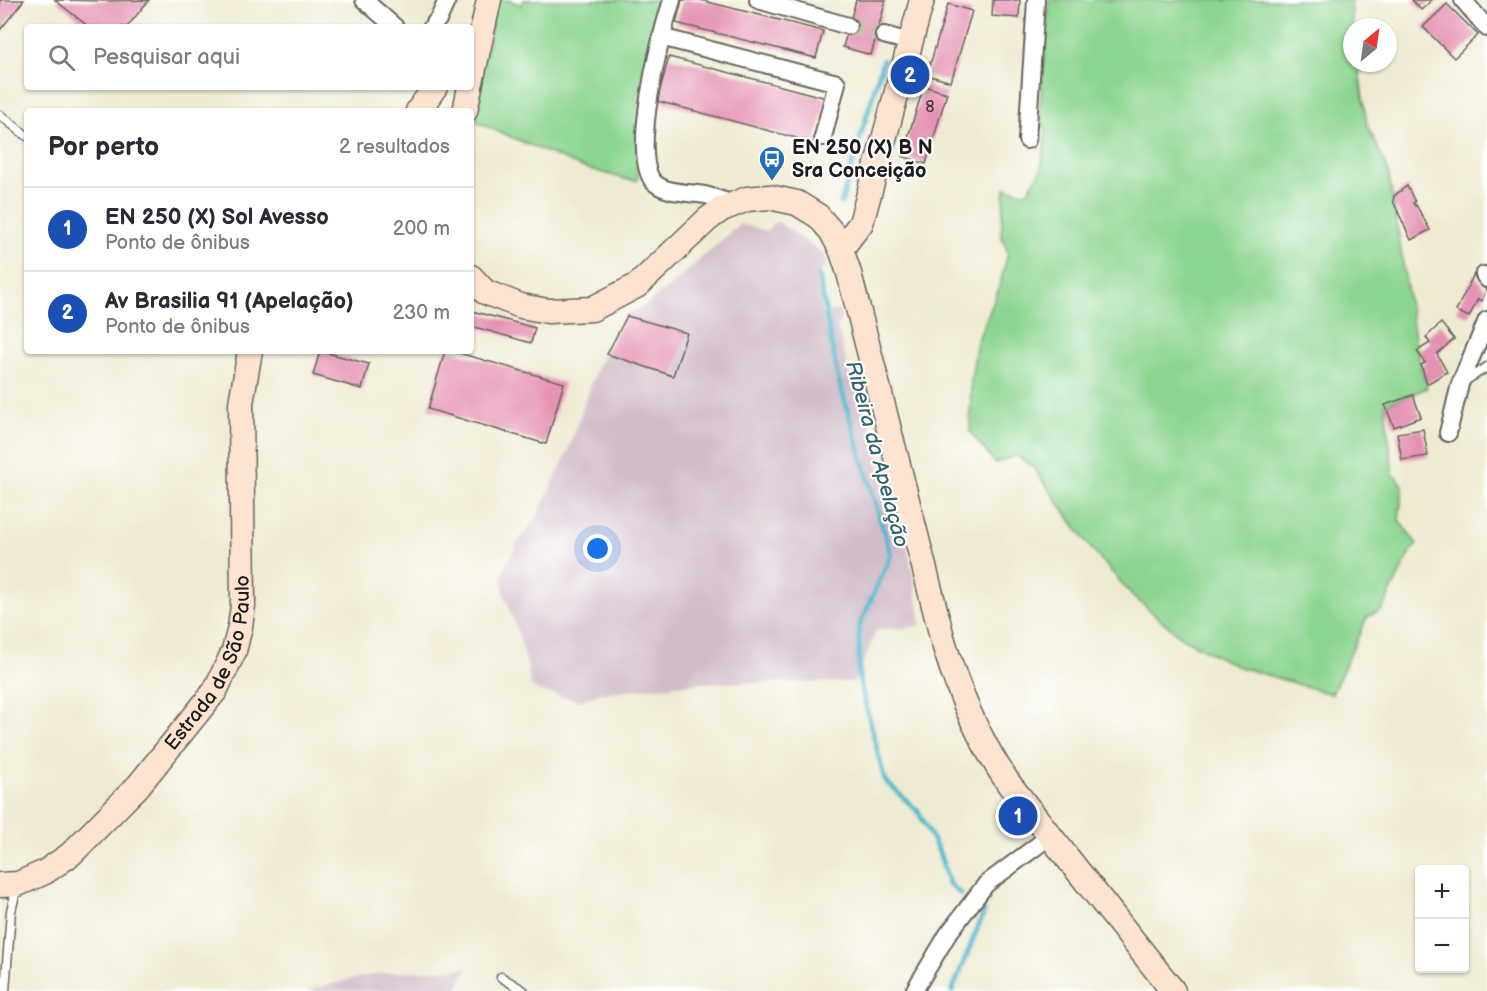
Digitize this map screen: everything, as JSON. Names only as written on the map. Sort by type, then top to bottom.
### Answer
[{"type":"main road","points":[[836,240],[861,223],[922,0]]},
{"type":"main road","points":[[474,31],[487,8]]},
{"type":"main road","points":[[474,68],[487,8]]},
{"type":"main road","points":[[420,108],[433,90]]},
{"type":"main road","points":[[466,108],[469,90]]},
{"type":"main road","points":[[474,280],[485,292],[521,306],[548,311],[592,309],[638,285],[708,219],[732,203],[758,197],[786,199],[808,209],[836,240],[849,273],[926,579],[961,695],[992,758],[1009,784],[1173,991]]},
{"type":"main road","name":"Estrada de São Paulo","points":[[9,885],[45,873],[71,854],[138,786],[215,691],[234,651],[243,606],[241,403],[249,354]]},
{"type":"street","points":[[364,0],[392,24]]},
{"type":"street","points":[[434,24],[447,0]]},
{"type":"street","points":[[672,0],[651,78],[646,124],[648,177],[660,187],[706,195],[732,203]]},
{"type":"street","points":[[758,0],[848,26]]},
{"type":"street","points":[[1027,140],[1036,0]]},
{"type":"street","points":[[1463,0],[1487,28]]},
{"type":"street","points":[[884,35],[910,42]]},
{"type":"street","points":[[661,36],[837,83],[824,137]]},
{"type":"street","points":[[1448,433],[1460,384],[1487,320]]},
{"type":"street","points":[[914,991],[948,934],[986,884],[1050,836]]},
{"type":"lane","points":[[0,115],[24,134]]},
{"type":"lane","points":[[1460,384],[1487,367]]},
{"type":"lane","points":[[5,991],[11,911],[9,885]]},
{"type":"lane","points":[[0,918],[11,911]]},
{"type":"lane","points":[[501,978],[524,991]]},
{"type":"shaded area","points":[[778,222],[823,253],[826,258],[826,263],[817,277],[822,314],[834,310],[839,312],[841,319],[837,326],[849,375],[858,383],[874,438],[886,496],[898,507],[921,625],[908,628],[877,629],[855,682],[699,683],[602,693],[580,701],[536,690],[531,686],[523,648],[504,593],[501,576],[517,543],[536,518],[567,454],[597,368],[626,314],[644,306],[669,287],[740,224],[768,231],[772,224]]},
{"type":"shaded area","points":[[467,968],[456,991],[304,991],[375,974]]},
{"type":"green space","points":[[497,0],[508,0],[521,5],[523,0],[662,0],[644,61],[640,100],[638,180],[629,180],[582,167],[499,132],[477,122],[474,119],[474,108]]},
{"type":"green space","points":[[1049,0],[1351,0],[1352,18],[1343,18],[1343,72],[1359,72],[1367,125],[1388,170],[1417,351],[1427,388],[1385,405],[1393,474],[1403,486],[1399,520],[1417,544],[1410,553],[1382,610],[1367,617],[1332,694],[1236,666],[1182,638],[1132,595],[1090,547],[1033,467],[1016,455],[995,463],[970,432],[971,379],[977,342],[998,291],[1008,253],[1001,234],[1005,188],[1027,193],[1041,170],[1046,130],[1039,116]]},
{"type":"building","points":[[0,0],[24,0],[0,30]]},
{"type":"building","points":[[55,0],[149,0],[129,24],[85,24]]},
{"type":"building","points":[[682,0],[700,0],[823,31],[816,58],[676,23]]},
{"type":"building","points":[[856,0],[886,0],[871,55],[843,47]]},
{"type":"building","points":[[993,0],[1020,0],[1019,18],[992,16]]},
{"type":"building","points":[[1412,0],[1432,0],[1421,10]]},
{"type":"building","points":[[948,4],[972,11],[951,82],[927,75]]},
{"type":"building","points":[[1447,4],[1478,35],[1454,58],[1423,27]]},
{"type":"building","points":[[669,57],[827,98],[815,143],[657,101]]},
{"type":"building","points":[[924,86],[947,93],[926,164],[902,156]]},
{"type":"building","points":[[1407,186],[1415,202],[1413,203],[1430,230],[1411,240],[1393,201],[1394,196]]},
{"type":"building","points":[[1474,274],[1486,290],[1482,301],[1478,299],[1469,317],[1456,311]]},
{"type":"building","points":[[474,312],[535,328],[531,343],[474,327]]},
{"type":"building","points":[[627,316],[687,333],[673,376],[607,354]]},
{"type":"building","points":[[1441,323],[1454,339],[1437,354],[1447,372],[1427,384],[1421,365],[1425,363],[1417,351],[1430,343],[1426,337]]},
{"type":"building","points":[[319,354],[331,354],[369,364],[362,389],[313,375]]},
{"type":"building","points":[[444,354],[462,354],[564,383],[546,444],[428,409]]},
{"type":"building","points":[[1413,395],[1421,417],[1394,427],[1385,405]]},
{"type":"building","points":[[1423,429],[1428,456],[1402,460],[1397,433]]},
{"type":"waterway","name":"Ribeira da Apelação","points":[[841,203],[883,60]]},
{"type":"waterway","name":"Ribeira da Apelação","points":[[819,276],[838,378],[891,555],[859,626],[859,678],[885,781],[918,811],[939,852],[949,884],[961,894]]},
{"type":"waterway","name":"Ribeira da Apelação","points":[[952,991],[984,912],[982,911]]},
{"type":"tunnel","points":[[848,26],[884,35]]},
{"type":"place","name":"Av Brasilia 91 (Apelação)","points":[[910,75]]},
{"type":"place","name":"EN 250 (X) B N Sra Conceição","points":[[772,182]]},
{"type":"place","name":"EN 250 (X) Sol Avesso","points":[[1018,816]]}]
